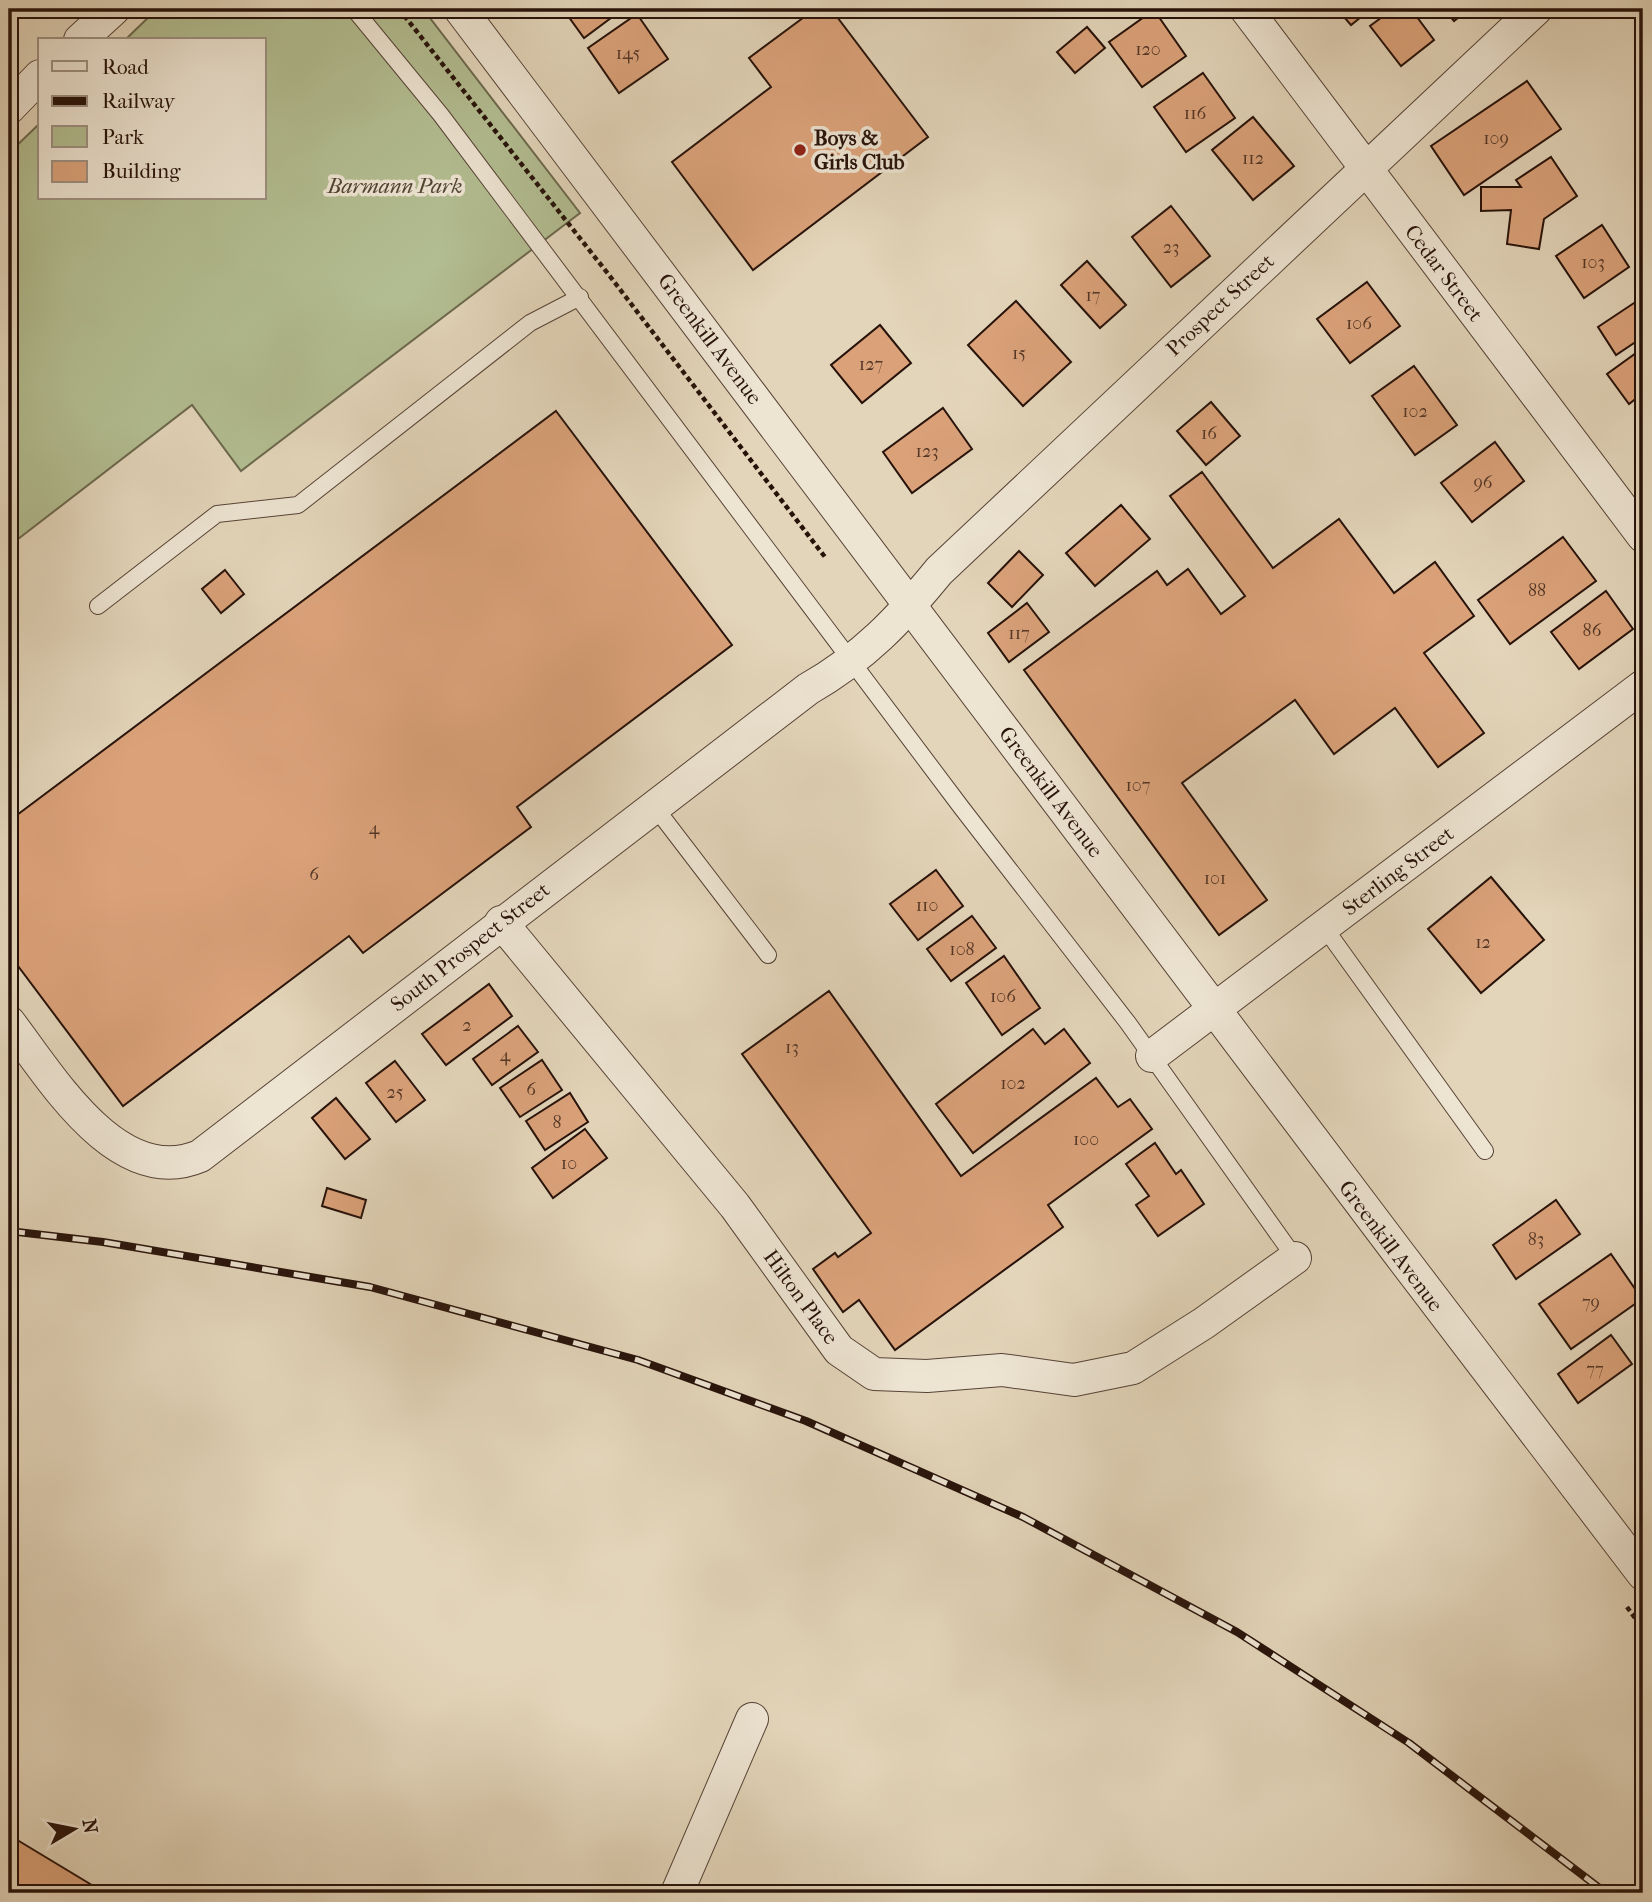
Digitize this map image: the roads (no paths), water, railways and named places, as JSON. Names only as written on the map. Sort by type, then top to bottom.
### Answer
[{"type":"street","points":[[81,38],[114,9]]},
{"type":"street","name":"Greenkill Avenue","points":[[460,9],[909,607],[1216,1009],[1364,1210],[1643,1574]]},
{"type":"street","name":"Cedar Street","points":[[1245,9],[1643,536]]},
{"type":"street","name":"Prospect Street","points":[[909,607],[939,571],[1536,9]]},
{"type":"street","points":[[9,108],[38,78]]},
{"type":"street","name":"South Prospect Street","points":[[9,1022],[93,1130],[143,1160],[187,1162],[200,1156],[501,922],[808,690],[852,662],[885,634],[909,607]]},
{"type":"street","name":"Sterling Street","points":[[1152,1056],[1643,686]]},
{"type":"street","name":"Hilton Place","points":[[501,922],[735,1206],[839,1350],[874,1374],[928,1376],[1002,1370],[1074,1380],[1133,1368],[1204,1323],[1295,1258]]},
{"type":"street","points":[[677,1893],[752,1719]]},
{"type":"lane","points":[[354,9],[441,115],[580,297],[852,662],[1152,1056],[1295,1258]]},
{"type":"lane","points":[[98,606],[217,514],[298,505],[530,323],[580,297]]},
{"type":"lane","points":[[654,806],[768,955]]},
{"type":"lane","points":[[1324,927],[1485,1151]]},
{"type":"railway","points":[[9,1231],[103,1242],[370,1287],[638,1360],[806,1421],[1023,1517],[1237,1632],[1409,1743],[1606,1893]]},
{"type":"place","name":"Boys & Girls Club","points":[[800,150]]},
{"type":"park label","name":"Barmann Park","points":[[395,186]]}]
